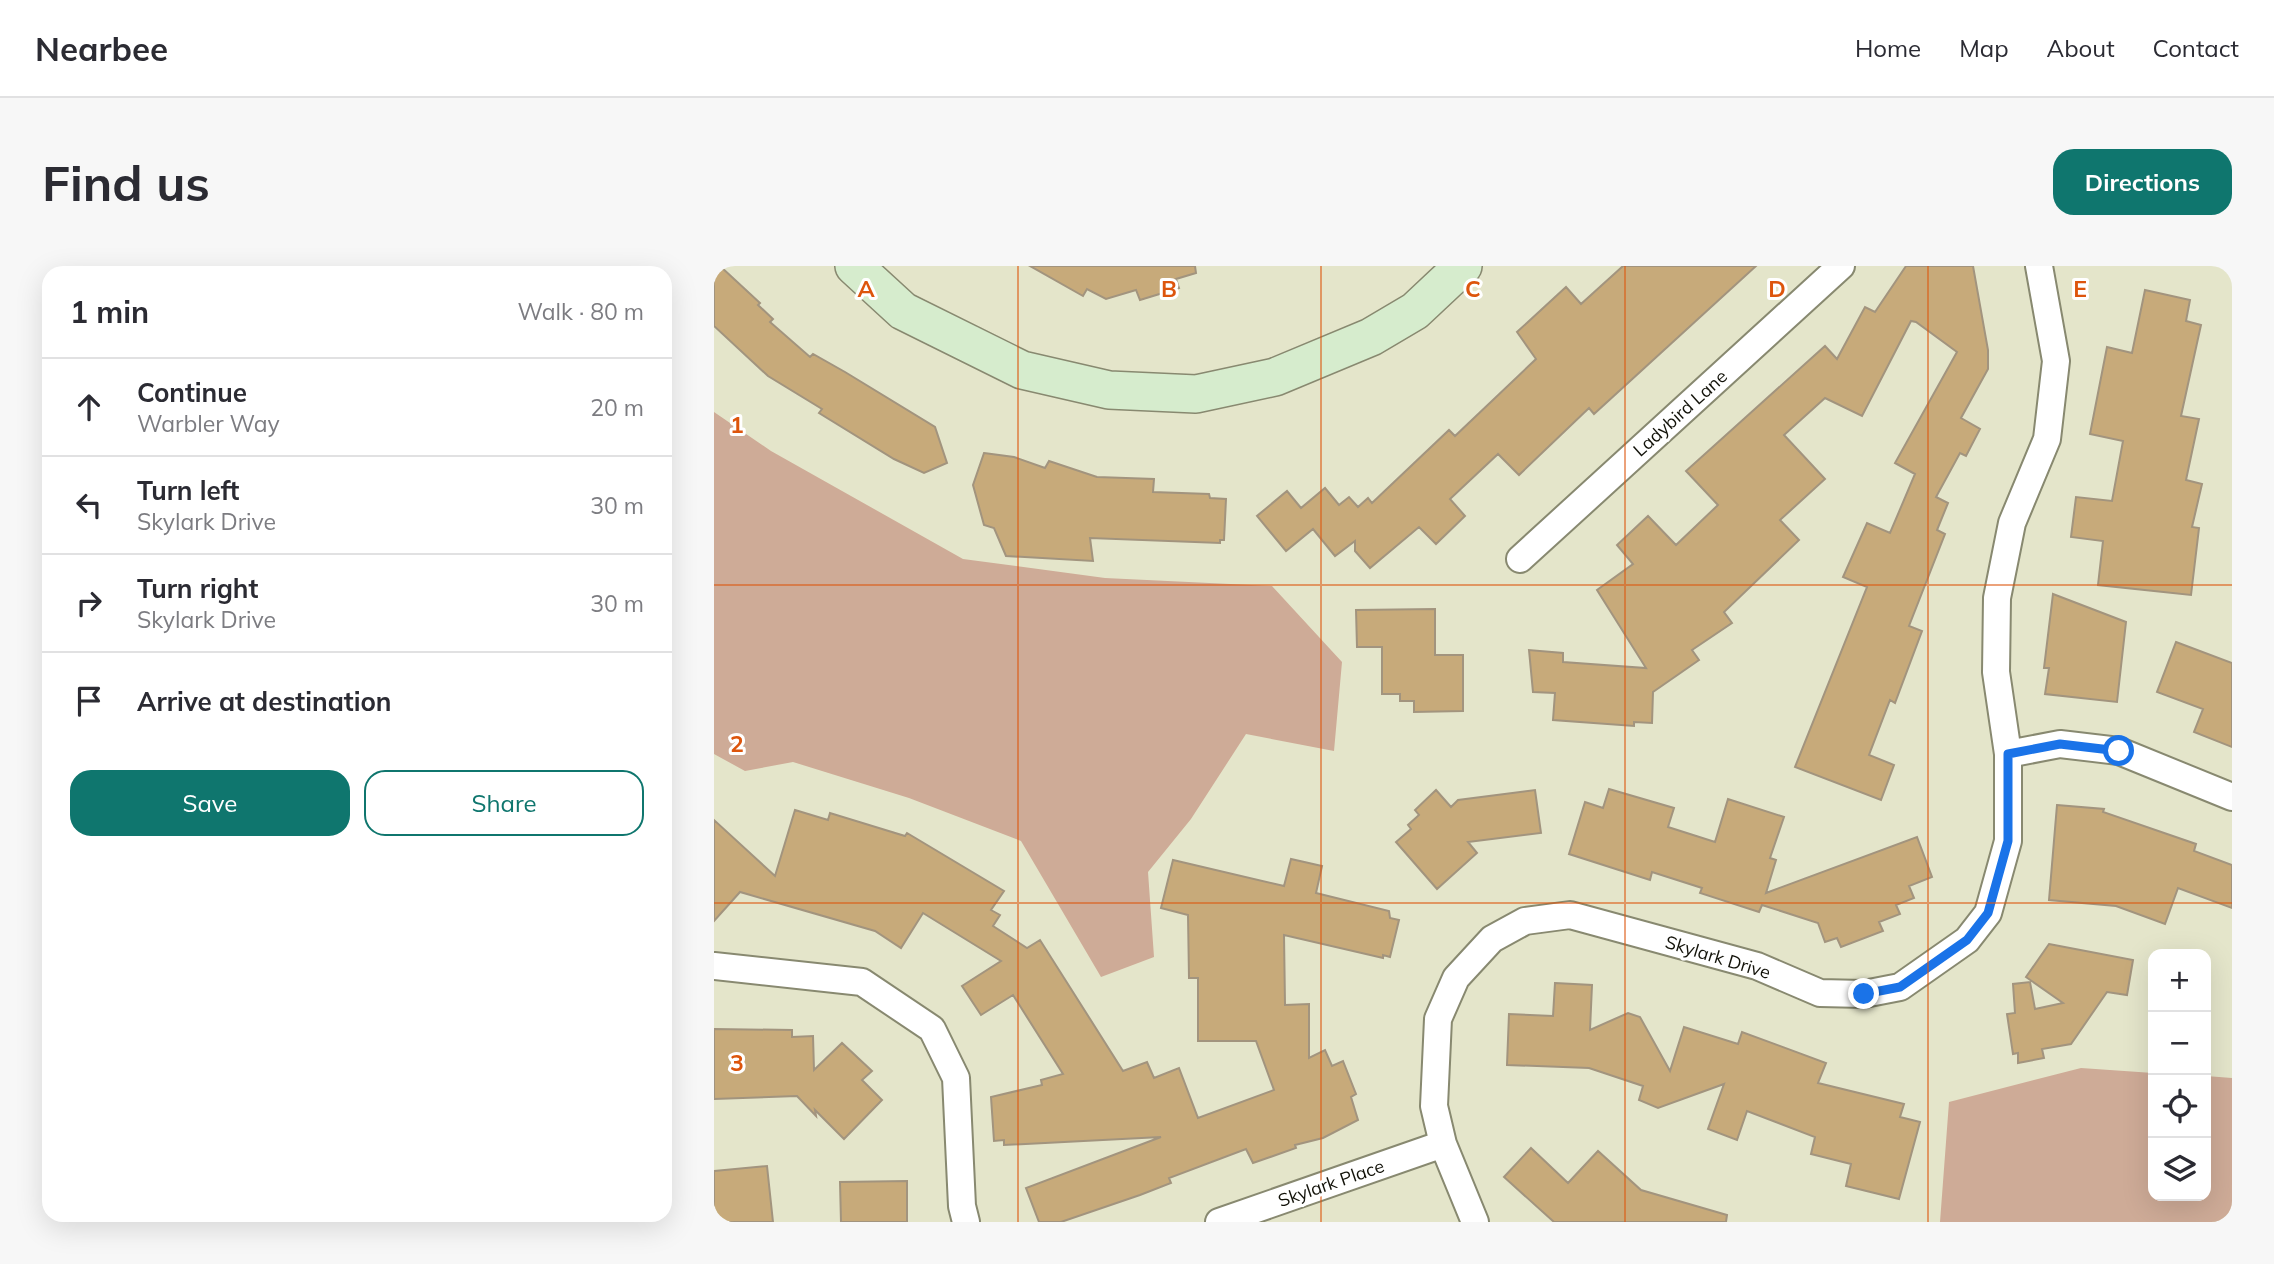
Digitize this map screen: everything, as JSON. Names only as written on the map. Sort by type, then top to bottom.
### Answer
[{"type":"street","points":[[854,266],[903,311],[1022,370],[1109,390],[1196,394],[1275,377],[1371,337],[1415,311],[1464,266]]},
{"type":"street","name":"Ladybird Lane","points":[[1520,559],[1841,266]]},
{"type":"street","name":"Skylark Drive","points":[[1475,1222],[1443,1144],[1434,1106],[1438,1019],[1455,978],[1492,939],[1525,921],[1570,915],[1757,966],[1820,993],[1864,994],[1900,987],[1967,940],[1988,913],[2008,841],[2008,754],[1996,672],[1997,598],[2012,523],[2048,439],[2056,361],[2039,266]]},
{"type":"street","points":[[2008,754],[2060,744],[2119,751],[2232,797]]},
{"type":"street","points":[[714,966],[862,982],[932,1029],[956,1078],[962,1206],[966,1222]]},
{"type":"street","name":"Skylark Place","points":[[1219,1222],[1443,1144]]},
{"type":"shaded area","points":[[714,412],[771,451],[963,559],[1105,578],[1272,586],[1342,662],[1334,751],[1246,734],[1191,819],[1148,872],[1154,957],[1101,977],[1021,841],[909,798],[793,762],[745,771],[714,754]]},
{"type":"shaded area","points":[[2081,1068],[2148,1073],[2148,1201],[2211,1201],[2211,1076],[2232,1078],[2232,1222],[1940,1222],[1949,1102]]},
{"type":"building","points":[[714,266],[720,266],[760,303],[758,305],[773,319],[770,322],[810,357],[813,354],[935,427],[947,463],[924,473],[894,459],[819,413],[822,409],[768,376],[714,326]]},
{"type":"building","points":[[1030,266],[1195,266],[1196,273],[1176,279],[1179,288],[1140,300],[1136,290],[1106,299],[1087,289],[1083,296]]},
{"type":"building","points":[[1623,266],[1756,266],[1594,414],[1589,408],[1519,475],[1498,454],[1450,499],[1465,516],[1436,544],[1419,527],[1370,568],[1355,551],[1355,541],[1335,556],[1313,529],[1286,551],[1257,516],[1287,491],[1301,508],[1325,488],[1339,505],[1349,497],[1358,507],[1368,498],[1372,503],[1449,430],[1455,436],[1536,359],[1517,332],[1566,287],[1581,304]]},
{"type":"building","points":[[1906,266],[1973,266],[1988,350],[1988,369],[1961,418],[1980,429],[1966,456],[1960,453],[1936,497],[1948,503],[1937,530],[1945,534],[1909,626],[1922,631],[1895,703],[1890,700],[1869,755],[1894,765],[1881,800],[1795,767],[1867,587],[1843,577],[1867,523],[1890,533],[1915,474],[1895,463],[1957,352],[1916,322],[1911,321],[1862,416],[1825,398],[1784,435],[1825,479],[1780,520],[1799,540],[1724,612],[1732,623],[1692,650],[1699,660],[1653,692],[1652,723],[1634,722],[1634,726],[1553,720],[1555,693],[1533,692],[1529,650],[1563,653],[1563,662],[1646,668],[1597,590],[1633,564],[1617,545],[1648,516],[1676,545],[1718,505],[1686,471],[1825,346],[1837,359],[1865,307],[1875,312]]},
{"type":"building","points":[[2145,290],[2190,300],[2186,321],[2201,325],[2181,416],[2199,419],[2186,480],[2202,484],[2192,527],[2199,528],[2191,595],[2098,585],[2103,541],[2071,537],[2076,497],[2112,501],[2123,441],[2090,434],[2107,347],[2132,353]]},
{"type":"building","points":[[984,453],[1014,457],[1045,468],[1049,461],[1097,477],[1154,479],[1153,492],[1209,494],[1210,498],[1226,499],[1224,540],[1220,540],[1220,543],[1090,538],[1093,561],[1006,556],[994,528],[984,525],[973,485]]},
{"type":"building","points":[[2053,594],[2126,622],[2117,702],[2045,694],[2049,668],[2044,668]]},
{"type":"building","points":[[1435,609],[1435,655],[1463,655],[1463,711],[1414,712],[1414,701],[1400,701],[1400,694],[1382,694],[1382,647],[1357,647],[1356,610]]},
{"type":"building","points":[[2176,642],[2232,663],[2232,747],[2194,732],[2203,709],[2157,692]]},
{"type":"building","points":[[1609,789],[1674,808],[1668,827],[1715,842],[1728,799],[1784,817],[1770,858],[1776,860],[1766,893],[1917,837],[1932,877],[1909,886],[1914,898],[1896,905],[1900,914],[1879,922],[1883,931],[1841,947],[1837,938],[1825,942],[1818,923],[1762,905],[1759,912],[1700,893],[1702,888],[1652,872],[1650,880],[1569,854],[1585,802],[1603,808]]},
{"type":"building","points":[[1436,790],[1451,807],[1458,800],[1535,790],[1541,833],[1468,842],[1477,853],[1437,889],[1396,842],[1411,829],[1408,825],[1419,815],[1415,810]]},
{"type":"building","points":[[2057,805],[2104,809],[2103,812],[2196,844],[2194,851],[2232,865],[2232,908],[2178,888],[2165,924],[2116,906],[2049,900]]},
{"type":"building","points":[[795,810],[828,820],[830,813],[905,836],[907,833],[1004,891],[991,910],[1000,915],[993,926],[1027,948],[1040,940],[1123,1071],[1147,1062],[1154,1078],[1179,1068],[1198,1118],[1274,1090],[1256,1041],[1198,1041],[1198,978],[1189,978],[1188,915],[1161,908],[1173,860],[1284,886],[1291,859],[1322,866],[1316,893],[1389,911],[1390,918],[1399,920],[1390,957],[1383,955],[1383,958],[1284,935],[1285,1005],[1309,1004],[1309,1058],[1325,1050],[1332,1066],[1343,1061],[1356,1094],[1351,1097],[1358,1120],[1323,1138],[1295,1145],[1296,1148],[1253,1163],[1246,1149],[1169,1178],[1171,1183],[1140,1195],[1061,1222],[1039,1222],[1026,1188],[1161,1137],[1004,1145],[1004,1140],[994,1141],[991,1097],[1042,1085],[1041,1080],[1063,1074],[1013,995],[981,1015],[962,986],[1001,961],[923,913],[901,948],[875,931],[740,892],[714,921],[714,820],[775,876]]},
{"type":"building","points":[[2049,944],[2133,960],[2127,995],[2107,992],[2071,1044],[2042,1049],[2044,1058],[2018,1063],[2018,1053],[2013,1054],[2007,1014],[2015,1013],[2013,984],[2030,982],[2035,1009],[2063,1003],[2026,977]]},
{"type":"building","points":[[1555,983],[1592,985],[1590,1030],[1628,1013],[1640,1017],[1670,1071],[1684,1027],[1738,1044],[1742,1032],[1826,1063],[1818,1083],[1904,1104],[1900,1117],[1920,1122],[1899,1199],[1846,1186],[1851,1164],[1811,1154],[1815,1137],[1747,1111],[1737,1140],[1708,1129],[1724,1084],[1658,1108],[1639,1100],[1643,1086],[1589,1068],[1507,1065],[1509,1014],[1553,1016]]},
{"type":"building","points":[[714,1029],[792,1030],[792,1037],[813,1036],[814,1070],[842,1043],[872,1071],[862,1080],[882,1100],[844,1139],[797,1096],[714,1099]]},
{"type":"building","points":[[1531,1148],[1568,1183],[1598,1151],[1641,1190],[1727,1215],[1726,1222],[1554,1222],[1504,1177]]},
{"type":"building","points":[[767,1166],[773,1222],[714,1222],[714,1171]]},
{"type":"building","points":[[907,1181],[907,1222],[841,1222],[840,1182]]},
{"type":"route","points":[[1864,994],[1900,987],[1967,940],[1988,913],[2008,841],[2008,754],[2060,744],[2119,751]]}]
